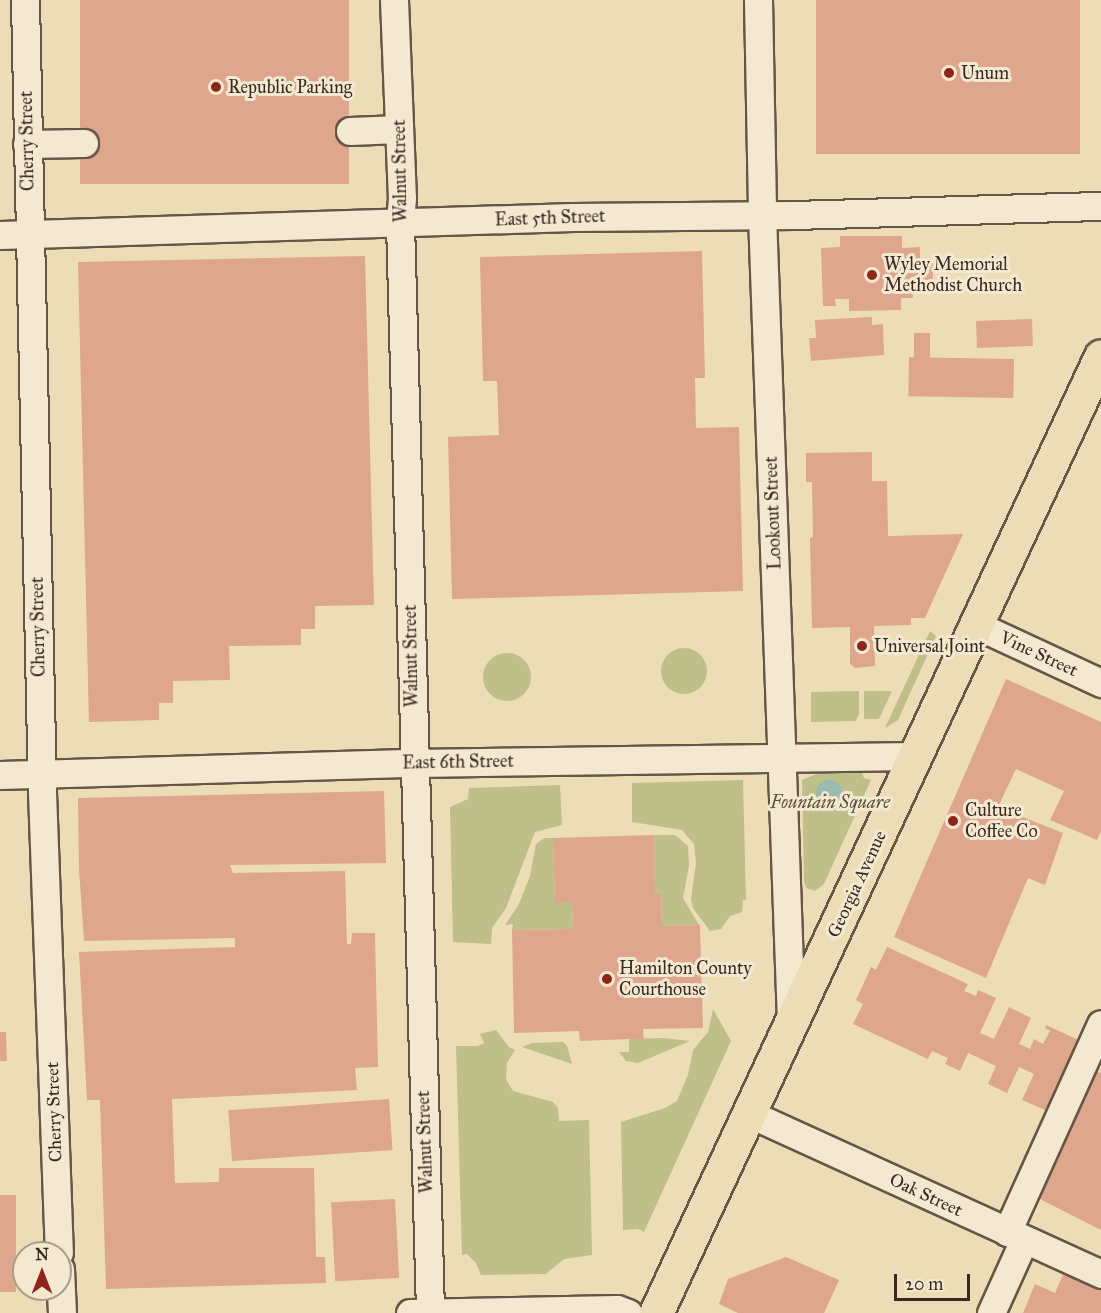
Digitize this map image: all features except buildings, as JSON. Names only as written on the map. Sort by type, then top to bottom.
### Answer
[{"type":"main road","name":"Georgia Avenue","points":[[656,1313],[791,1027],[1101,356]]},
{"type":"street","name":"Cherry Street","points":[[25,0],[28,234],[41,774],[59,1241]]},
{"type":"street","name":"Walnut Street","points":[[394,0],[430,1313]]},
{"type":"street","name":"Lookout Street","points":[[758,0],[762,214],[791,1027]]},
{"type":"street","points":[[350,131],[399,129]]},
{"type":"street","points":[[27,144],[84,143]]},
{"type":"street","name":"East 5th Street","points":[[0,235],[1101,206]]},
{"type":"street","name":"Vine Street","points":[[976,626],[1101,683]]},
{"type":"street","name":"East 6th Street","points":[[0,775],[414,763],[782,756],[916,756]]},
{"type":"street","points":[[991,1313],[1016,1236],[1101,1024]]},
{"type":"street","name":"Oak Street","points":[[750,1114],[1101,1274]]},
{"type":"street","points":[[410,1313],[617,1309],[628,1313]]},
{"type":"green space","points":[[930,631],[936,636],[898,720],[885,728]]},
{"type":"green space","points":[[689,648],[701,654],[706,662],[706,680],[701,688],[693,693],[679,694],[667,688],[662,680],[661,666],[667,654],[675,649]]},
{"type":"green space","points":[[507,653],[524,660],[531,677],[524,694],[507,701],[490,694],[483,677],[490,660]]},
{"type":"green space","points":[[859,691],[859,714],[856,721],[811,722],[811,692]]},
{"type":"green space","points":[[864,691],[892,691],[879,719],[864,719]]},
{"type":"green space","name":"Fountain Square","points":[[819,773],[862,773],[864,778],[871,780],[824,884],[815,891],[806,888],[804,881],[802,780]]},
{"type":"green space","points":[[743,780],[746,900],[743,900],[742,912],[730,916],[721,929],[710,931],[693,908],[691,899],[696,863],[694,844],[682,830],[632,822],[632,783]]},
{"type":"green space","points":[[560,785],[562,825],[535,832],[506,908],[492,928],[491,944],[453,942],[450,807],[468,799],[469,788]]},
{"type":"green space","points":[[654,835],[675,835],[688,846],[689,866],[683,898],[699,925],[662,926],[661,894],[655,894]]},
{"type":"green space","points":[[544,838],[553,838],[555,902],[572,902],[573,929],[512,930],[513,924],[505,925],[518,906],[530,876],[536,844]]},
{"type":"green space","points":[[713,1009],[731,1041],[644,1232],[638,1229],[623,1230],[621,1122],[665,1108],[677,1101],[688,1075],[693,1050],[708,1032]]},
{"type":"green space","points":[[496,1030],[509,1047],[515,1050],[507,1063],[506,1079],[513,1091],[553,1102],[558,1108],[559,1121],[589,1120],[592,1255],[564,1259],[546,1274],[481,1275],[476,1263],[467,1254],[462,1255],[456,1046],[478,1046],[484,1043],[480,1034]]},
{"type":"green space","points":[[663,1038],[690,1041],[638,1063],[626,1061],[619,1052],[629,1052],[629,1039]]},
{"type":"green space","points":[[563,1042],[567,1046],[572,1064],[522,1047],[532,1043]]},
{"type":"water","points":[[829,780],[838,784],[842,793],[838,802],[829,806],[820,802],[816,793],[820,784]]},
{"type":"place","name":"Unum","points":[[949,73]]},
{"type":"place","name":"Republic Parking","points":[[216,87]]},
{"type":"place","name":"Wyley Memorial Methodist Church","points":[[872,275]]},
{"type":"place","name":"Universal Joint","points":[[862,646]]},
{"type":"place","name":"Culture Coffee Co","points":[[953,821]]},
{"type":"place","name":"Hamilton County Courthouse","points":[[607,979]]}]
